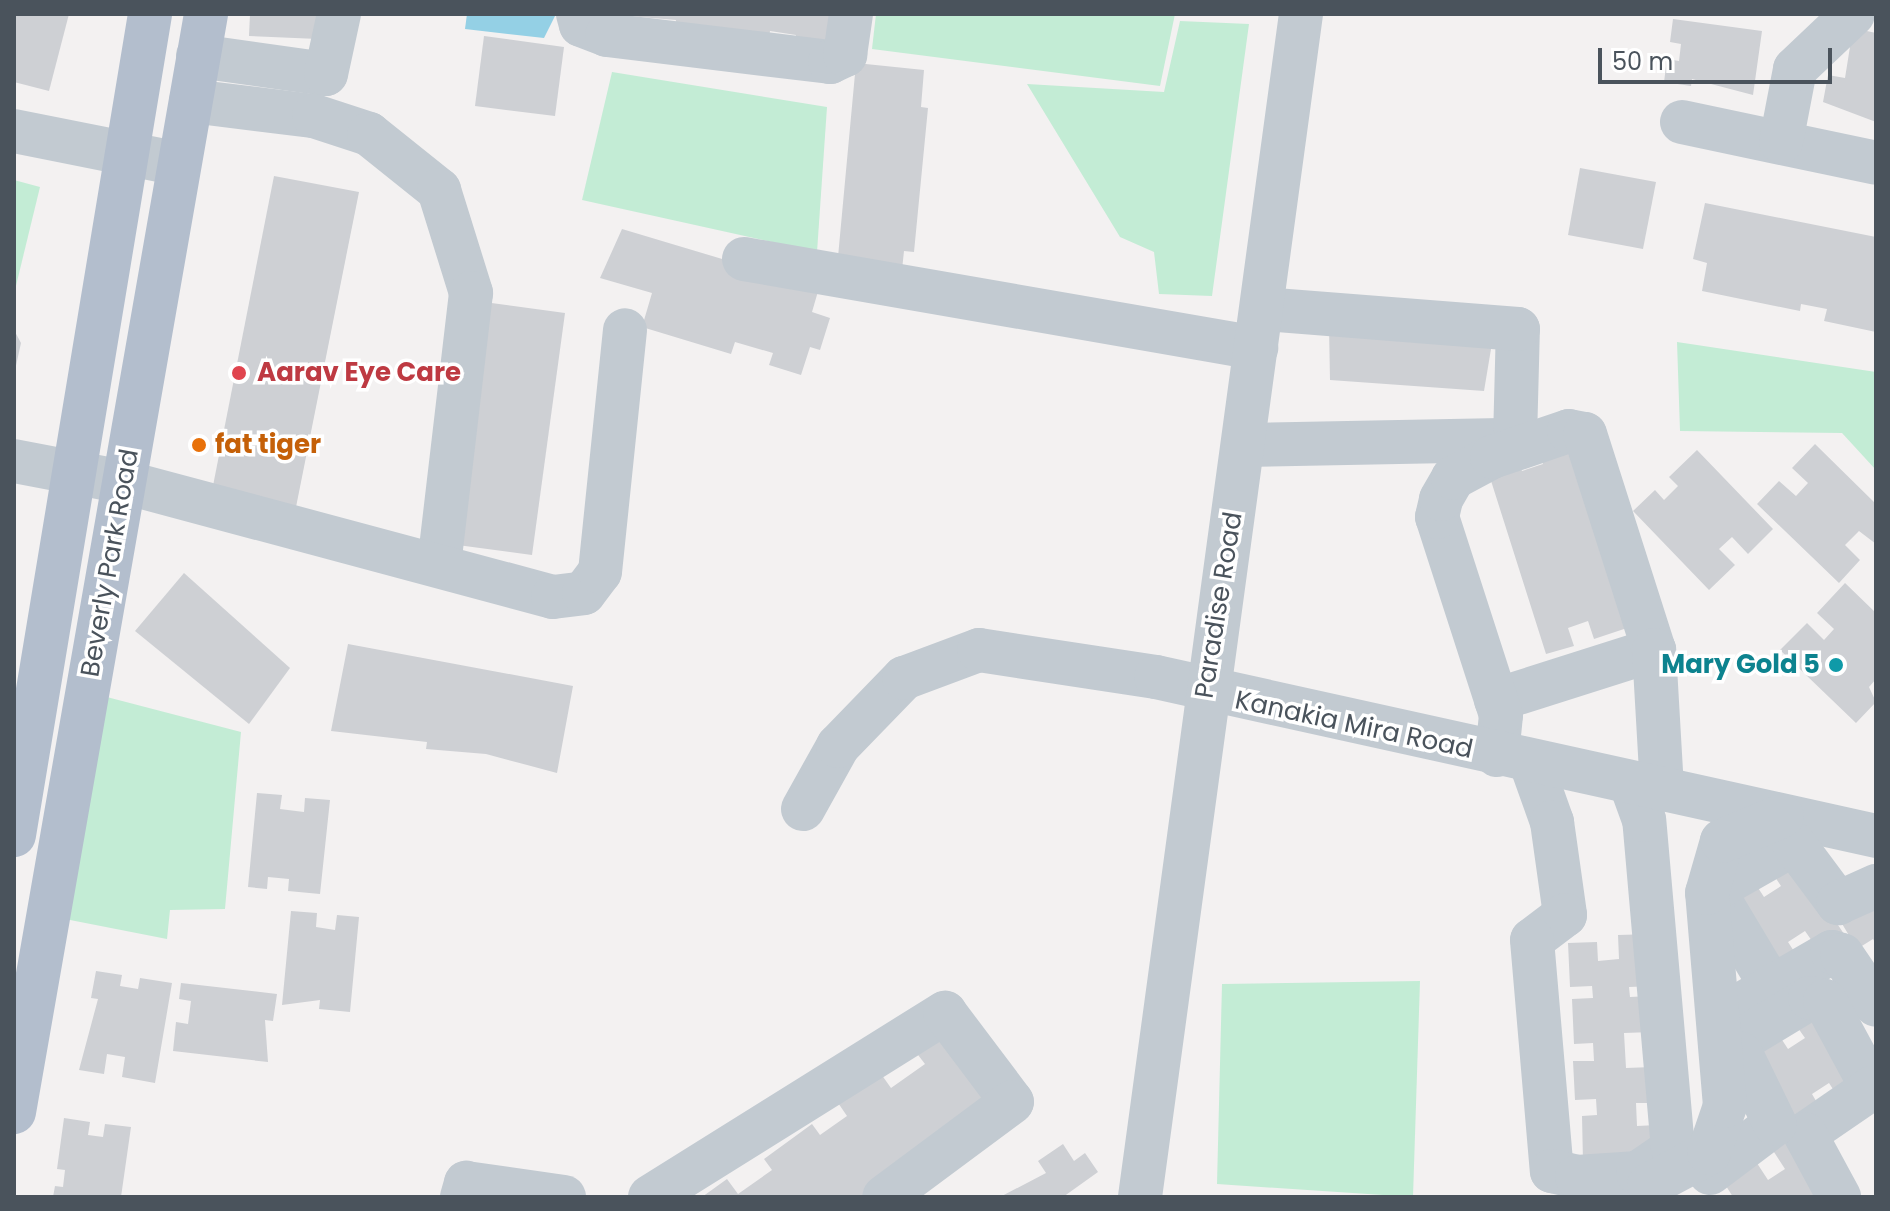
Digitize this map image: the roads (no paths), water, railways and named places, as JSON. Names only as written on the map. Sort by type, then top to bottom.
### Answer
[{"type":"main road","name":"Beverly Park Road","points":[[14,835],[70,471],[150,14]]},
{"type":"main road","name":"Beverly Park Road","points":[[14,1112],[124,482],[174,163],[191,101],[206,14]]},
{"type":"street","points":[[198,56],[326,74],[339,14]]},
{"type":"street","points":[[578,14],[581,25],[607,35],[830,62],[845,55],[851,14]]},
{"type":"street","name":"Paradise Road","points":[[1140,1197],[1205,694],[1243,445],[1301,14]]},
{"type":"street","points":[[1781,142],[1795,69],[1853,14]]},
{"type":"street","points":[[191,101],[314,116],[369,134],[439,190],[471,293],[439,565]]},
{"type":"street","points":[[1682,122],[1876,163]]},
{"type":"street","points":[[14,131],[174,163]]},
{"type":"street","points":[[744,259],[971,299],[1259,328],[1518,329],[1515,440],[1243,445]]},
{"type":"street","points":[[14,461],[124,482],[553,597],[584,593],[600,572],[625,330]]},
{"type":"street","points":[[1569,431],[1585,434],[1654,650],[1644,820],[1673,1149],[1638,1173],[1577,1177],[1552,1171],[1532,940],[1565,915],[1552,822],[1514,759],[1496,700],[1437,517],[1441,499],[1453,478],[1492,457],[1569,431]]},
{"type":"street","name":"Kanakia Mira Road","points":[[803,809],[838,746],[904,678],[979,650],[1156,677],[1205,694],[1861,833]]},
{"type":"street","points":[[1496,700],[1654,650]]},
{"type":"street","points":[[1625,1197],[1712,1176],[1733,1041],[1707,893],[1722,841],[1782,816]]},
{"type":"street","points":[[1860,894],[1861,833]]},
{"type":"street","points":[[1771,986],[1716,894],[1722,885],[1794,844],[1860,894]]},
{"type":"street","points":[[1733,1041],[1771,986],[1832,952],[1842,955],[1876,1005]]},
{"type":"street","points":[[1733,1041],[1810,998],[1825,1001],[1872,1088],[1805,1134],[1839,1197]]},
{"type":"street","points":[[650,1197],[945,1013],[1012,1102],[884,1197]]},
{"type":"street","points":[[462,1197],[466,1183],[564,1197]]},
{"type":"water","points":[[467,14],[556,14],[544,38],[465,29]]},
{"type":"place","name":"Aarav Eye Care","points":[[239,373]]},
{"type":"place","name":"fat tiger","points":[[199,445]]},
{"type":"place","name":"Mary Gold 5","points":[[1836,665]]}]
